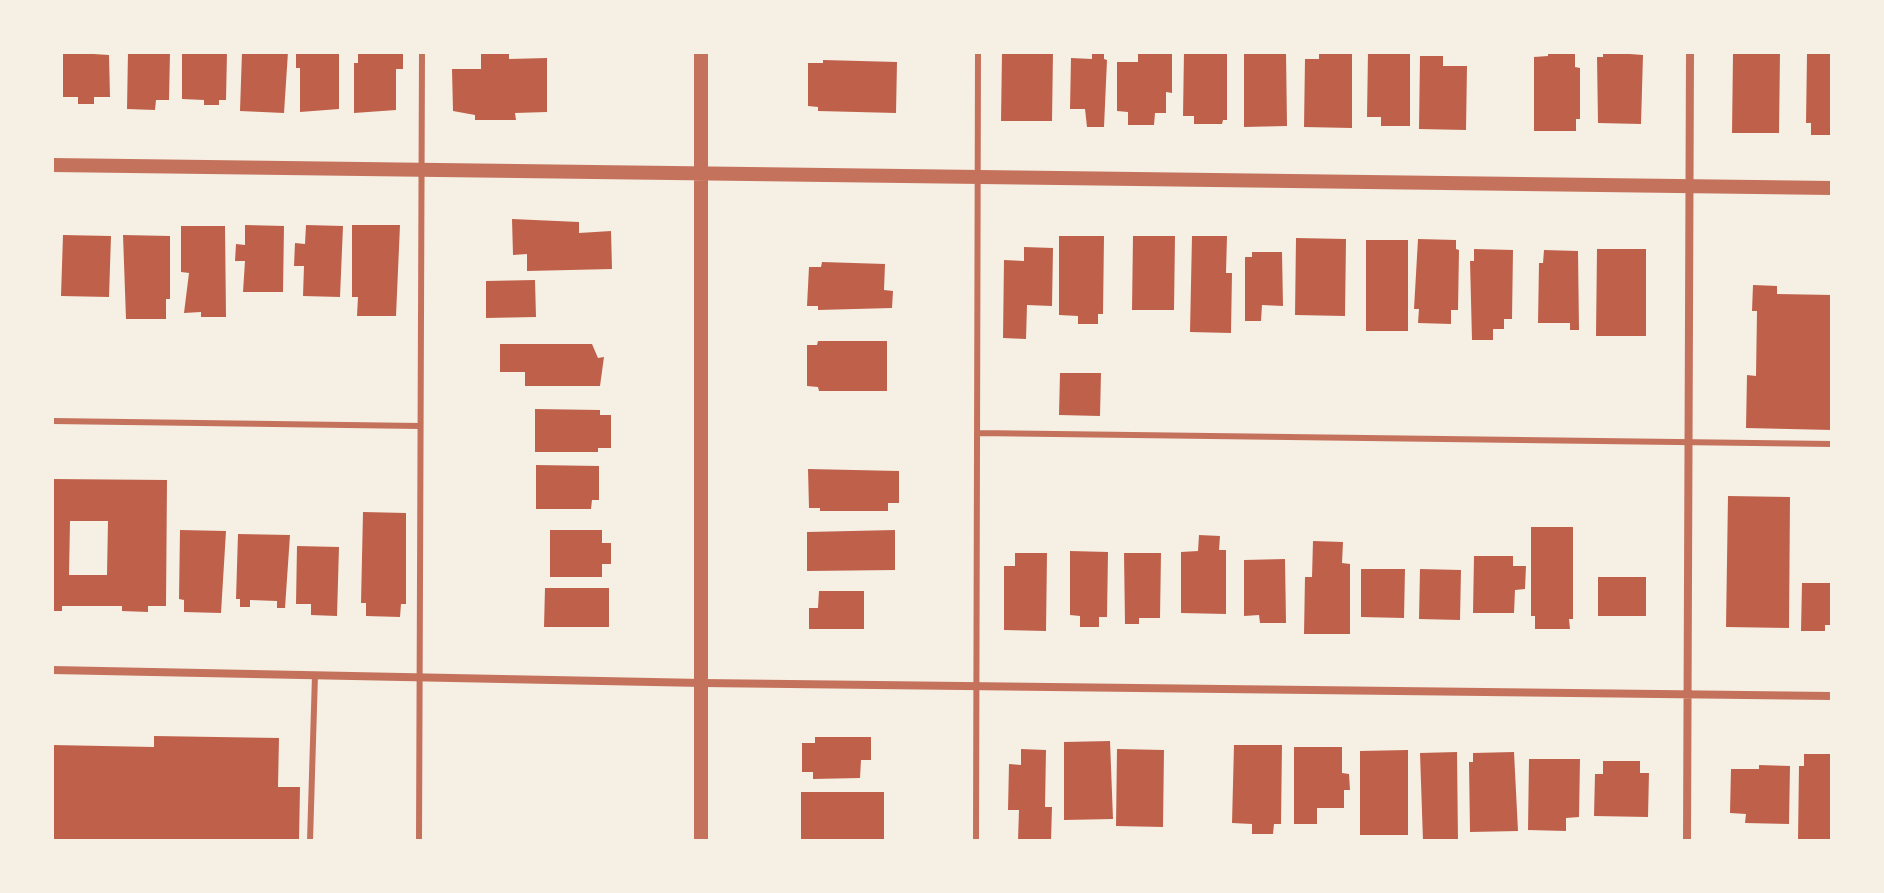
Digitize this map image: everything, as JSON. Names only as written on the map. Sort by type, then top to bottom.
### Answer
[{"type":"street","points":[[701,52],[701,841]]},
{"type":"street","points":[[1687,841],[1690,52]]},
{"type":"street","points":[[52,165],[1832,188]]},
{"type":"street","points":[[52,670],[702,683],[1832,696]]},
{"type":"lane","points":[[419,841],[422,52]]},
{"type":"lane","points":[[976,841],[978,52]]},
{"type":"lane","points":[[52,421],[420,426]]},
{"type":"lane","points":[[977,433],[1832,444]]},
{"type":"lane","points":[[310,841],[315,675]]},
{"type":"building","points":[[63,52],[109,55],[110,97],[94,97],[94,104],[78,104],[78,97],[63,97]]},
{"type":"building","points":[[128,52],[170,52],[169,100],[156,100],[155,110],[127,109]]},
{"type":"building","points":[[182,52],[227,52],[226,100],[219,100],[219,105],[204,105],[204,100],[182,99]]},
{"type":"building","points":[[242,52],[288,52],[284,113],[240,111]]},
{"type":"building","points":[[296,52],[339,52],[339,109],[300,112],[300,68],[296,68]]},
{"type":"building","points":[[358,52],[403,52],[403,69],[396,69],[396,110],[354,113],[354,63],[358,63]]},
{"type":"building","points":[[481,52],[509,52],[509,59],[547,58],[547,112],[515,113],[516,120],[475,120],[475,115],[453,111],[452,69],[481,69]]},
{"type":"building","points":[[1002,52],[1053,52],[1052,121],[1001,121]]},
{"type":"building","points":[[1092,52],[1104,52],[1104,59],[1107,60],[1104,127],[1087,127],[1085,109],[1070,109],[1071,58],[1092,59]]},
{"type":"building","points":[[1138,52],[1172,52],[1172,93],[1166,92],[1166,113],[1155,113],[1154,125],[1128,125],[1128,112],[1117,111],[1117,62],[1138,62]]},
{"type":"building","points":[[1184,52],[1227,52],[1227,120],[1223,120],[1222,124],[1194,124],[1194,116],[1183,116]]},
{"type":"building","points":[[1244,52],[1286,52],[1287,126],[1244,127]]},
{"type":"building","points":[[1319,52],[1352,52],[1352,128],[1304,127],[1305,59],[1319,59]]},
{"type":"building","points":[[1368,52],[1410,52],[1410,126],[1381,126],[1381,117],[1367,117]]},
{"type":"building","points":[[1548,52],[1575,52],[1575,67],[1580,68],[1580,119],[1576,119],[1576,131],[1534,131],[1534,57],[1548,56]]},
{"type":"building","points":[[1603,52],[1643,55],[1641,124],[1598,123],[1597,57],[1603,57]]},
{"type":"building","points":[[1780,52],[1779,133],[1732,133],[1733,54]]},
{"type":"building","points":[[1807,54],[1832,54],[1832,135],[1811,135],[1811,123],[1806,123]]},
{"type":"building","points":[[1420,56],[1443,56],[1443,66],[1467,66],[1466,130],[1419,129]]},
{"type":"building","points":[[823,60],[897,62],[896,113],[818,111],[818,107],[808,106],[808,63],[823,63]]},
{"type":"building","points":[[512,219],[579,222],[579,233],[611,231],[612,269],[527,271],[527,254],[513,255]]},
{"type":"building","points":[[245,225],[284,226],[283,292],[243,292],[245,261],[235,261],[236,244],[245,245]]},
{"type":"building","points":[[306,225],[343,226],[340,297],[303,296],[304,266],[294,266],[295,243],[305,244]]},
{"type":"building","points":[[352,225],[400,225],[396,316],[357,316],[358,297],[352,297]]},
{"type":"building","points":[[181,226],[225,226],[226,317],[201,317],[201,312],[184,313],[189,273],[181,272]]},
{"type":"building","points":[[63,235],[111,236],[109,297],[61,296]]},
{"type":"building","points":[[123,235],[170,236],[170,299],[166,299],[166,319],[126,319]]},
{"type":"building","points":[[1059,236],[1104,236],[1103,314],[1098,314],[1098,324],[1078,324],[1078,316],[1059,315]]},
{"type":"building","points":[[1133,236],[1175,236],[1174,310],[1132,310]]},
{"type":"building","points":[[1192,236],[1227,236],[1226,273],[1232,273],[1231,333],[1190,332]]},
{"type":"building","points":[[1296,238],[1346,239],[1345,316],[1295,315]]},
{"type":"building","points":[[1418,239],[1456,240],[1456,249],[1459,250],[1458,310],[1451,310],[1451,324],[1418,323],[1419,309],[1414,309]]},
{"type":"building","points":[[1366,240],[1408,240],[1408,331],[1366,331]]},
{"type":"building","points":[[1024,247],[1053,248],[1052,306],[1027,305],[1026,339],[1003,338],[1004,260],[1024,261]]},
{"type":"building","points":[[1474,249],[1513,250],[1512,319],[1504,319],[1504,329],[1493,329],[1493,340],[1472,340],[1470,261],[1474,261]]},
{"type":"building","points":[[1597,249],[1646,249],[1646,336],[1596,336]]},
{"type":"building","points":[[1544,250],[1578,251],[1579,330],[1570,330],[1570,323],[1538,323],[1539,263],[1543,263]]},
{"type":"building","points":[[1252,252],[1282,252],[1283,306],[1262,305],[1261,321],[1245,321],[1245,257],[1252,257]]},
{"type":"building","points":[[822,262],[885,264],[884,290],[893,291],[892,308],[818,310],[818,306],[807,306],[809,267],[821,267]]},
{"type":"building","points":[[535,280],[536,317],[486,318],[486,281]]},
{"type":"building","points":[[1753,285],[1777,286],[1777,294],[1832,295],[1832,430],[1746,428],[1747,375],[1756,376],[1757,311],[1752,311]]},
{"type":"building","points":[[818,341],[887,341],[887,391],[819,391],[818,387],[807,386],[807,345],[817,345]]},
{"type":"building","points":[[500,344],[592,344],[598,358],[604,357],[600,386],[525,386],[525,372],[500,372]]},
{"type":"building","points":[[1060,373],[1101,373],[1100,416],[1059,415]]},
{"type":"building","points":[[535,409],[600,410],[600,415],[611,415],[611,448],[598,448],[598,452],[535,452]]},
{"type":"building","points":[[536,465],[599,466],[599,500],[592,500],[591,509],[536,509]]},
{"type":"building","points":[[808,469],[899,471],[899,503],[888,503],[888,511],[820,511],[820,508],[809,508]]},
{"type":"building","points":[[52,479],[167,480],[166,606],[148,606],[148,612],[122,611],[122,606],[62,606],[62,611],[52,611]],"holes":[[[70,521],[108,521],[107,575],[69,575]]]},
{"type":"building","points":[[1728,496],[1790,497],[1789,628],[1726,627]]},
{"type":"building","points":[[363,512],[406,513],[406,604],[401,604],[400,617],[366,616],[366,603],[361,603]]},
{"type":"building","points":[[1531,527],[1573,527],[1573,619],[1569,619],[1570,629],[1535,629],[1535,616],[1531,616]]},
{"type":"building","points":[[180,530],[226,531],[221,613],[184,612],[184,600],[179,599]]},
{"type":"building","points":[[550,530],[602,530],[602,543],[611,543],[611,564],[602,564],[602,577],[550,577]]},
{"type":"building","points":[[895,530],[895,570],[807,571],[807,532]]},
{"type":"building","points":[[238,534],[290,535],[285,608],[277,608],[277,601],[250,600],[250,607],[240,607],[240,599],[236,599]]},
{"type":"building","points":[[1199,535],[1220,536],[1219,550],[1226,550],[1226,614],[1181,613],[1181,552],[1198,551]]},
{"type":"building","points":[[1313,541],[1343,542],[1342,563],[1350,564],[1350,634],[1304,634],[1305,577],[1312,577]]},
{"type":"building","points":[[297,546],[339,547],[337,616],[311,615],[311,604],[296,604]]},
{"type":"building","points":[[1070,551],[1108,552],[1107,617],[1099,617],[1099,627],[1080,627],[1080,616],[1070,615]]},
{"type":"building","points":[[1015,553],[1047,553],[1046,631],[1004,630],[1004,566],[1015,566]]},
{"type":"building","points":[[1124,553],[1161,553],[1160,618],[1139,618],[1139,624],[1125,624]]},
{"type":"building","points":[[1474,556],[1513,556],[1513,566],[1526,566],[1525,589],[1515,590],[1514,613],[1473,613]]},
{"type":"building","points":[[1285,559],[1286,623],[1260,623],[1259,615],[1244,616],[1244,560]]},
{"type":"building","points":[[1361,569],[1405,569],[1404,618],[1361,617]]},
{"type":"building","points":[[1420,569],[1461,570],[1460,620],[1419,619]]},
{"type":"building","points":[[1598,577],[1646,577],[1646,616],[1598,616]]},
{"type":"building","points":[[1802,583],[1832,583],[1832,625],[1825,625],[1825,631],[1801,631]]},
{"type":"building","points":[[545,588],[609,588],[609,627],[544,627]]},
{"type":"building","points":[[819,591],[864,591],[864,629],[809,629],[809,608],[818,608]]},
{"type":"building","points":[[154,736],[279,738],[278,787],[300,787],[299,841],[52,841],[52,745],[154,747]]},
{"type":"building","points":[[815,737],[871,737],[871,760],[861,760],[860,778],[813,779],[813,772],[802,772],[802,743],[815,743]]},
{"type":"building","points":[[1110,741],[1113,819],[1064,820],[1064,742]]},
{"type":"building","points":[[1234,745],[1282,745],[1281,824],[1274,824],[1273,834],[1252,834],[1252,824],[1232,823]]},
{"type":"building","points":[[1294,747],[1342,747],[1342,773],[1349,774],[1350,790],[1344,790],[1344,808],[1317,808],[1317,824],[1294,824]]},
{"type":"building","points":[[1021,749],[1046,750],[1045,807],[1052,807],[1051,841],[1018,841],[1019,810],[1008,810],[1009,764],[1021,765]]},
{"type":"building","points":[[1117,749],[1164,750],[1163,827],[1116,826]]},
{"type":"building","points":[[1408,750],[1408,835],[1360,835],[1360,751]]},
{"type":"building","points":[[1457,752],[1458,841],[1423,841],[1420,753]]},
{"type":"building","points":[[1514,752],[1518,831],[1470,832],[1469,762],[1473,762],[1473,753]]},
{"type":"building","points":[[1804,754],[1832,754],[1832,841],[1798,841],[1799,766],[1804,766]]},
{"type":"building","points":[[1529,759],[1580,759],[1579,817],[1566,818],[1566,831],[1528,830]]},
{"type":"building","points":[[1603,761],[1640,761],[1640,773],[1649,773],[1648,817],[1594,816],[1595,774],[1603,774]]},
{"type":"building","points":[[1759,765],[1790,766],[1789,824],[1745,823],[1746,814],[1730,813],[1731,769],[1759,769]]},
{"type":"building","points":[[801,792],[884,792],[884,839],[801,839]]}]
